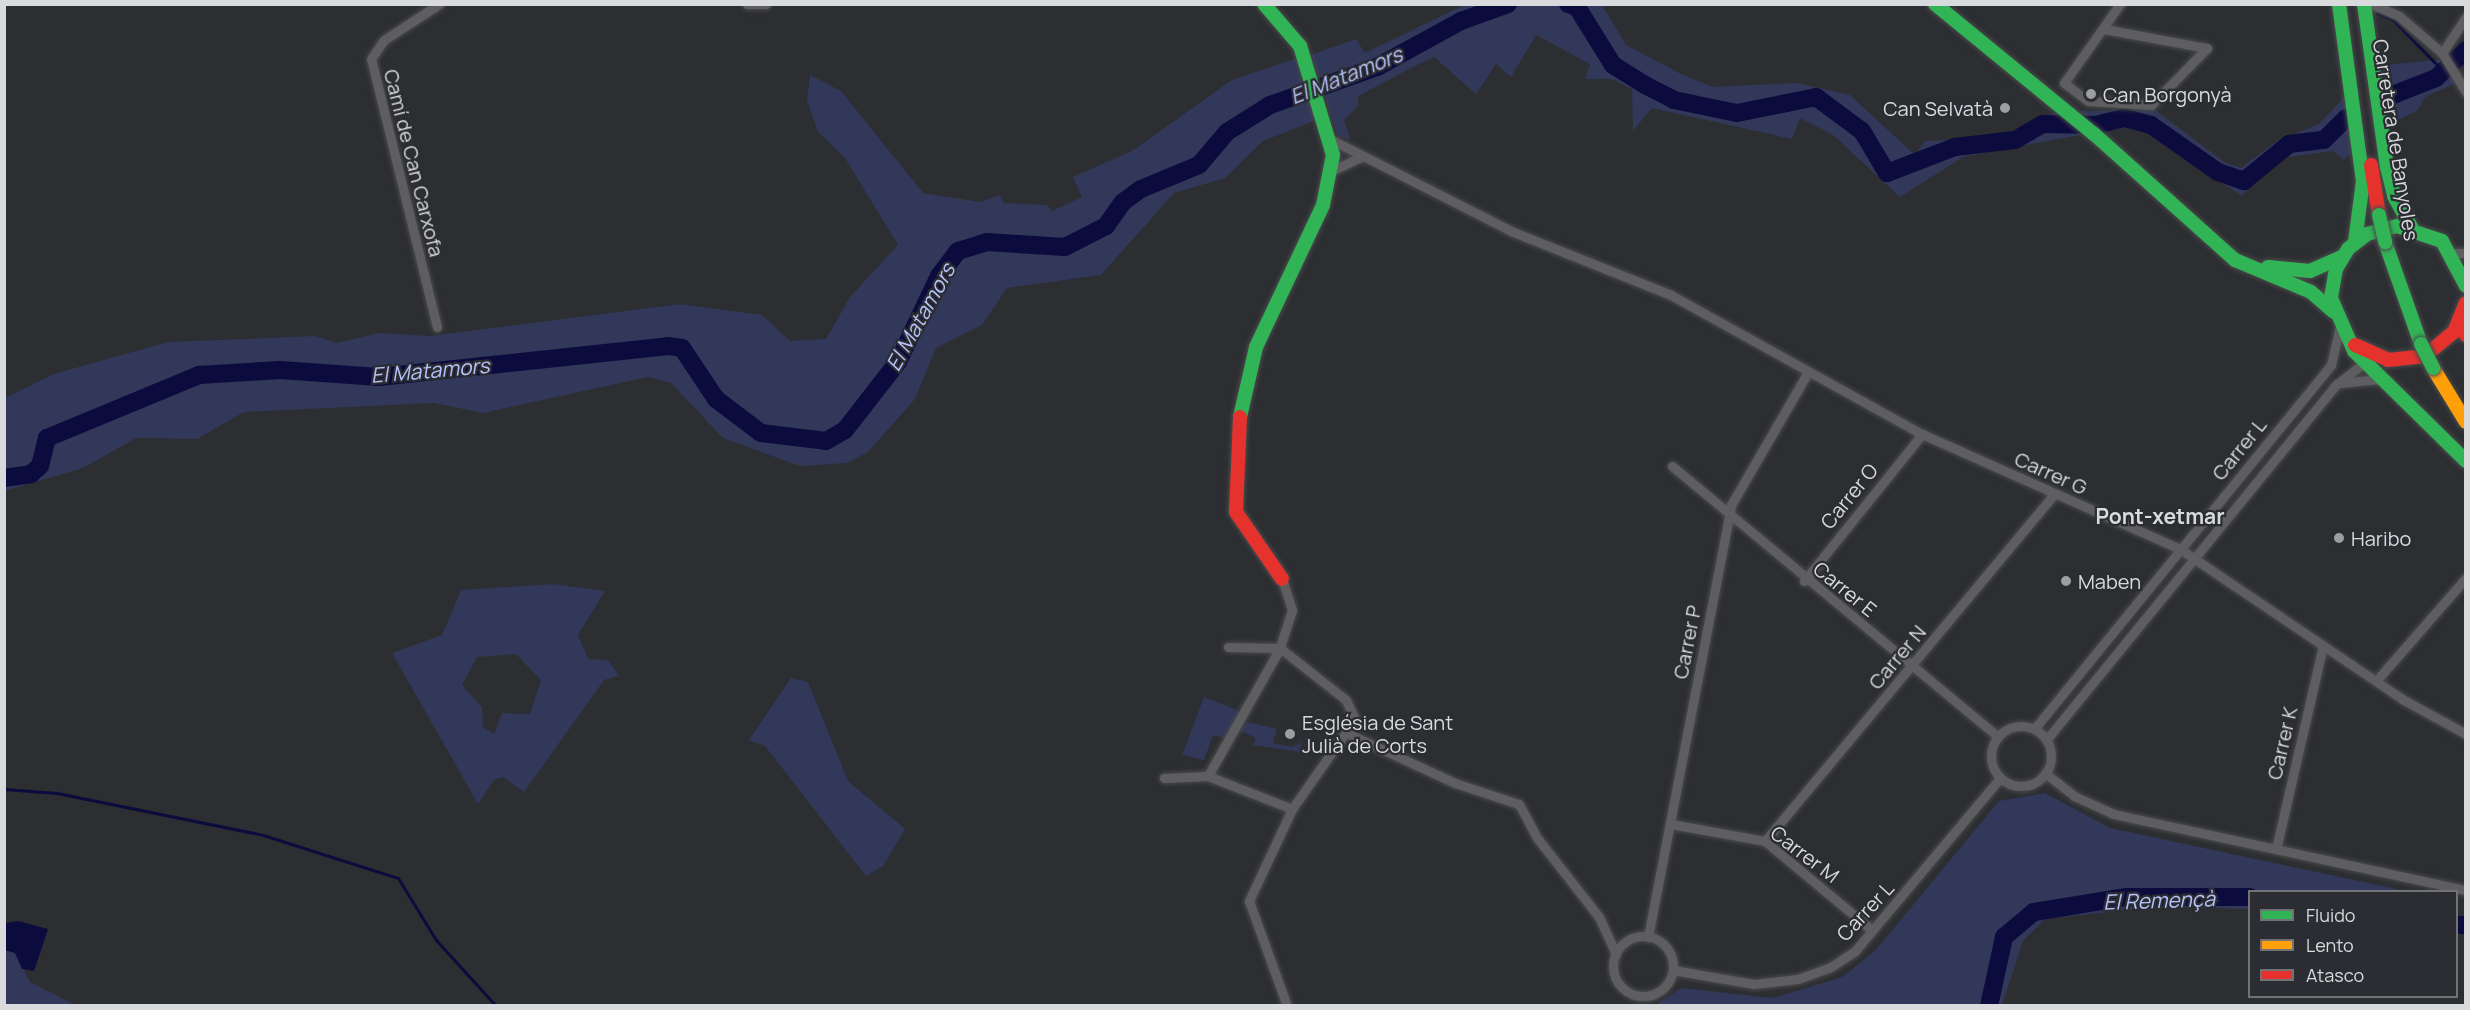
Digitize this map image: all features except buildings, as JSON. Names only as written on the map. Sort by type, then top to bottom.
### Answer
[{"type":"main road","points":[[1264,4],[1288,27],[1304,55],[1331,135],[1333,170],[1323,205],[1256,347],[1239,423],[1236,512],[1249,538],[1282,579]]},
{"type":"main road","points":[[1935,4],[2066,110],[2235,260],[2311,292],[2334,312]]},
{"type":"main road","points":[[2354,8],[2382,214],[2388,241],[2423,342],[2466,422]]},
{"type":"main road","points":[[2354,8],[2394,196],[2412,228]]},
{"type":"main road","points":[[2354,8],[2362,181],[2355,242]]},
{"type":"main road","points":[[2114,151],[2257,262],[2275,270],[2310,272],[2343,256]]},
{"type":"main road","points":[[2466,286],[2459,253],[2412,228],[2382,228],[2355,242],[2343,256],[2332,283],[2334,312],[2342,330],[2370,359],[2380,379],[2466,460]]},
{"type":"main road","points":[[2370,359],[2400,361],[2425,356],[2446,342],[2461,321],[2466,303]]},
{"type":"main road","points":[[2461,321],[2466,335]]},
{"type":"main road","points":[[2436,367],[2466,409]]},
{"type":"street","name":"Camí de Can Carxofa","points":[[437,327],[371,59],[384,40],[440,4]]},
{"type":"street","points":[[747,4],[766,4]]},
{"type":"street","points":[[2050,98],[2064,83],[2120,4]]},
{"type":"street","points":[[2354,8],[2399,16],[2444,56],[2466,92]]},
{"type":"street","points":[[2444,56],[2466,17]]},
{"type":"street","points":[[2064,83],[2088,101],[2151,105],[2206,48],[2104,29]]},
{"type":"street","name":"Carrer G","points":[[1331,135],[1363,156],[1511,231],[1663,291],[1922,434],[2180,549],[2376,681],[2466,734]]},
{"type":"street","points":[[1333,170],[1363,156]]},
{"type":"street","name":"Carrer L","points":[[2035,729],[2331,365],[2342,330]]},
{"type":"street","name":"Carrer L","points":[[2047,739],[2192,557],[2337,384],[2370,359]]},
{"type":"street","name":"Carrer P","points":[[1648,937],[1729,515],[1808,372]]},
{"type":"street","points":[[2337,384],[2380,379]]},
{"type":"street","name":"Carrer O","points":[[1804,581],[1922,434]]},
{"type":"street","name":"Carrer E","points":[[1672,466],[1804,581],[1913,666],[1998,737]]},
{"type":"street","name":"Carrer N","points":[[1765,841],[2054,494]]},
{"type":"street","points":[[2376,681],[2466,578]]},
{"type":"street","points":[[1208,776],[1280,648],[1292,610],[1282,579]]},
{"type":"street","name":"Carrer K","points":[[2276,849],[2323,645]]},
{"type":"street","points":[[1228,647],[1280,648],[1352,707],[1349,734],[1292,808],[1249,901],[1287,1005]]},
{"type":"street","points":[[2019,726],[2035,729],[2047,739],[2052,753],[2045,773],[2030,785],[2000,778],[1991,756],[1998,737],[2019,726]]},
{"type":"street","points":[[1349,734],[1455,783],[1519,804],[1538,839],[1599,916],[1616,954],[1615,976],[1639,1001],[1662,990],[1673,970],[1668,948],[1648,937],[1629,940],[1616,954]]},
{"type":"street","points":[[2045,773],[2074,796],[2114,814],[2466,890]]},
{"type":"street","points":[[1164,778],[1208,776],[1292,808]]},
{"type":"street","name":"Carrer L","points":[[1673,970],[1754,984],[1798,979],[1855,951],[2000,778]]},
{"type":"street","name":"Carrer M","points":[[1671,824],[1765,841],[1872,930]]},
{"type":"shaded area","points":[[1464,5],[1602,5],[1626,45],[1681,74],[1713,87],[1797,83],[1850,95],[1915,155],[1925,141],[1996,138],[2056,112],[2085,134],[1963,157],[1900,197],[1833,135],[1800,118],[1792,139],[1652,108],[1633,131],[1632,89],[1611,79],[1585,79],[1590,64],[1536,35],[1511,77],[1496,64],[1476,94],[1434,57],[1413,67],[1358,96],[1358,106],[1344,120],[1351,140],[1338,136],[1311,55],[1356,39],[1365,53]]},
{"type":"shaded area","points":[[1300,57],[1319,119],[1263,141],[1225,178],[1174,193],[1101,275],[1007,288],[982,325],[936,348],[915,399],[868,452],[847,463],[800,466],[723,438],[671,383],[648,377],[483,413],[434,403],[244,412],[197,439],[136,438],[83,468],[5,491],[5,398],[54,374],[168,342],[315,336],[337,343],[379,333],[430,336],[680,304],[762,315],[790,341],[826,339],[850,297],[898,245],[845,158],[818,132],[807,101],[810,75],[841,91],[923,193],[980,202],[1000,195],[1004,203],[1047,205],[1052,211],[1082,197],[1073,177],[1132,151],[1232,80]]},
{"type":"shaded area","points":[[2439,60],[2456,83],[2425,97],[2418,110],[2390,124],[2382,65]]},
{"type":"shaded area","points":[[2345,96],[2352,152],[2344,160],[2333,151],[2282,158],[2242,196],[2145,132],[2126,128],[2105,132],[2079,111],[2154,109],[2224,162],[2241,168],[2277,141],[2319,124]]},
{"type":"shaded area","points":[[553,584],[605,591],[578,635],[588,659],[608,660],[619,676],[604,680],[524,792],[503,777],[494,780],[478,804],[392,653],[442,635],[461,590]],"holes":[[[516,654],[541,680],[530,714],[502,713],[494,734],[483,727],[482,707],[462,685],[477,657]]]},
{"type":"shaded area","points":[[791,678],[808,682],[848,781],[905,829],[883,866],[866,876],[765,746],[749,740]]},
{"type":"shaded area","points":[[1204,697],[1242,712],[1228,739],[1213,735],[1204,760],[1182,755]]},
{"type":"shaded area","points":[[1247,722],[1277,729],[1273,743],[1292,747],[1302,742],[1300,752],[1253,745],[1256,738],[1240,731]]},
{"type":"shaded area","points":[[2045,793],[2110,828],[2401,890],[2248,890],[2248,909],[2155,907],[2045,919],[2023,941],[2002,1005],[1655,1005],[1681,988],[1773,998],[1842,977],[1875,951],[1999,801]]},
{"type":"shaded area","points":[[18,921],[48,929],[34,971],[22,969],[15,953],[5,950],[5,923]]},
{"type":"shaded area","points":[[4,950],[15,953],[30,982],[75,1005],[5,1005]]},
{"type":"waterway","name":"El Matamors","points":[[4,478],[31,474],[40,466],[47,438],[199,375],[280,370],[379,377],[668,346],[682,348],[716,399],[761,433],[826,441],[845,430],[898,362],[939,276],[958,251],[987,242],[1065,247],[1106,226],[1123,202],[1141,189],[1199,165],[1227,132],[1270,105],[1377,67],[1461,21],[1508,4]]},
{"type":"waterway","name":"El Matamors","points":[[1568,4],[1577,7],[1613,65],[1645,85],[1674,100],[1737,113],[1816,97],[1862,131],[1887,173],[1955,147],[2015,140],[2043,124],[2096,125],[2125,118],[2151,125],[2218,172],[2244,181],[2289,144],[2324,140],[2346,118]]},
{"type":"waterway","points":[[2377,13],[2394,21],[2443,71]]},
{"type":"waterway","name":"El Matamors","points":[[2390,96],[2436,78],[2466,50]]},
{"type":"waterway","points":[[4,789],[57,793],[263,835],[398,878],[436,940],[496,1006]]},
{"type":"waterway","name":"El Remençà","points":[[1989,1006],[2004,937],[2034,912],[2127,897],[2248,897]]},
{"type":"waterway","name":"El Remençà","points":[[2458,925],[2466,925]]},
{"type":"traffic: fast","points":[[1240,417],[1256,347],[1323,205],[1333,155],[1300,46],[1264,4]]},
{"type":"traffic: fast","points":[[1935,4],[2094,134],[2235,260],[2311,292],[2334,312]]},
{"type":"traffic: fast","points":[[2339,4],[2363,181],[2355,242]]},
{"type":"traffic: fast","points":[[2364,4],[2387,167],[2394,196],[2412,228]]},
{"type":"traffic: fast","points":[[2379,215],[2385,242]]},
{"type":"traffic: fast","points":[[2466,286],[2442,241],[2397,226],[2367,234],[2348,249],[2336,269],[2331,298],[2354,351],[2466,461]]},
{"type":"traffic: fast","points":[[2385,242],[2421,344]]},
{"type":"traffic: fast","points":[[2268,267],[2310,271],[2343,256]]},
{"type":"traffic: fast","points":[[2421,344],[2433,368]]},
{"type":"traffic: slow","points":[[2433,368],[2466,422]]},
{"type":"traffic: jam","points":[[2371,165],[2379,215]]},
{"type":"traffic: jam","points":[[2355,345],[2388,360],[2425,356],[2454,332],[2466,303]]},
{"type":"traffic: jam","points":[[2461,321],[2466,335]]},
{"type":"traffic: jam","points":[[1240,417],[1236,512],[1282,579]]},
{"type":"place","name":"Can Borgonyà","points":[[2091,94]]},
{"type":"place","name":"Can Selvatà","points":[[2005,108]]},
{"type":"place","name":"Haribo","points":[[2339,538]]},
{"type":"place","name":"Maben","points":[[2066,581]]},
{"type":"place","name":"Església de Sant Julià de Corts","points":[[1290,734]]},
{"type":"district","name":"Pont-xetmar","points":[[2160,516]]}]
